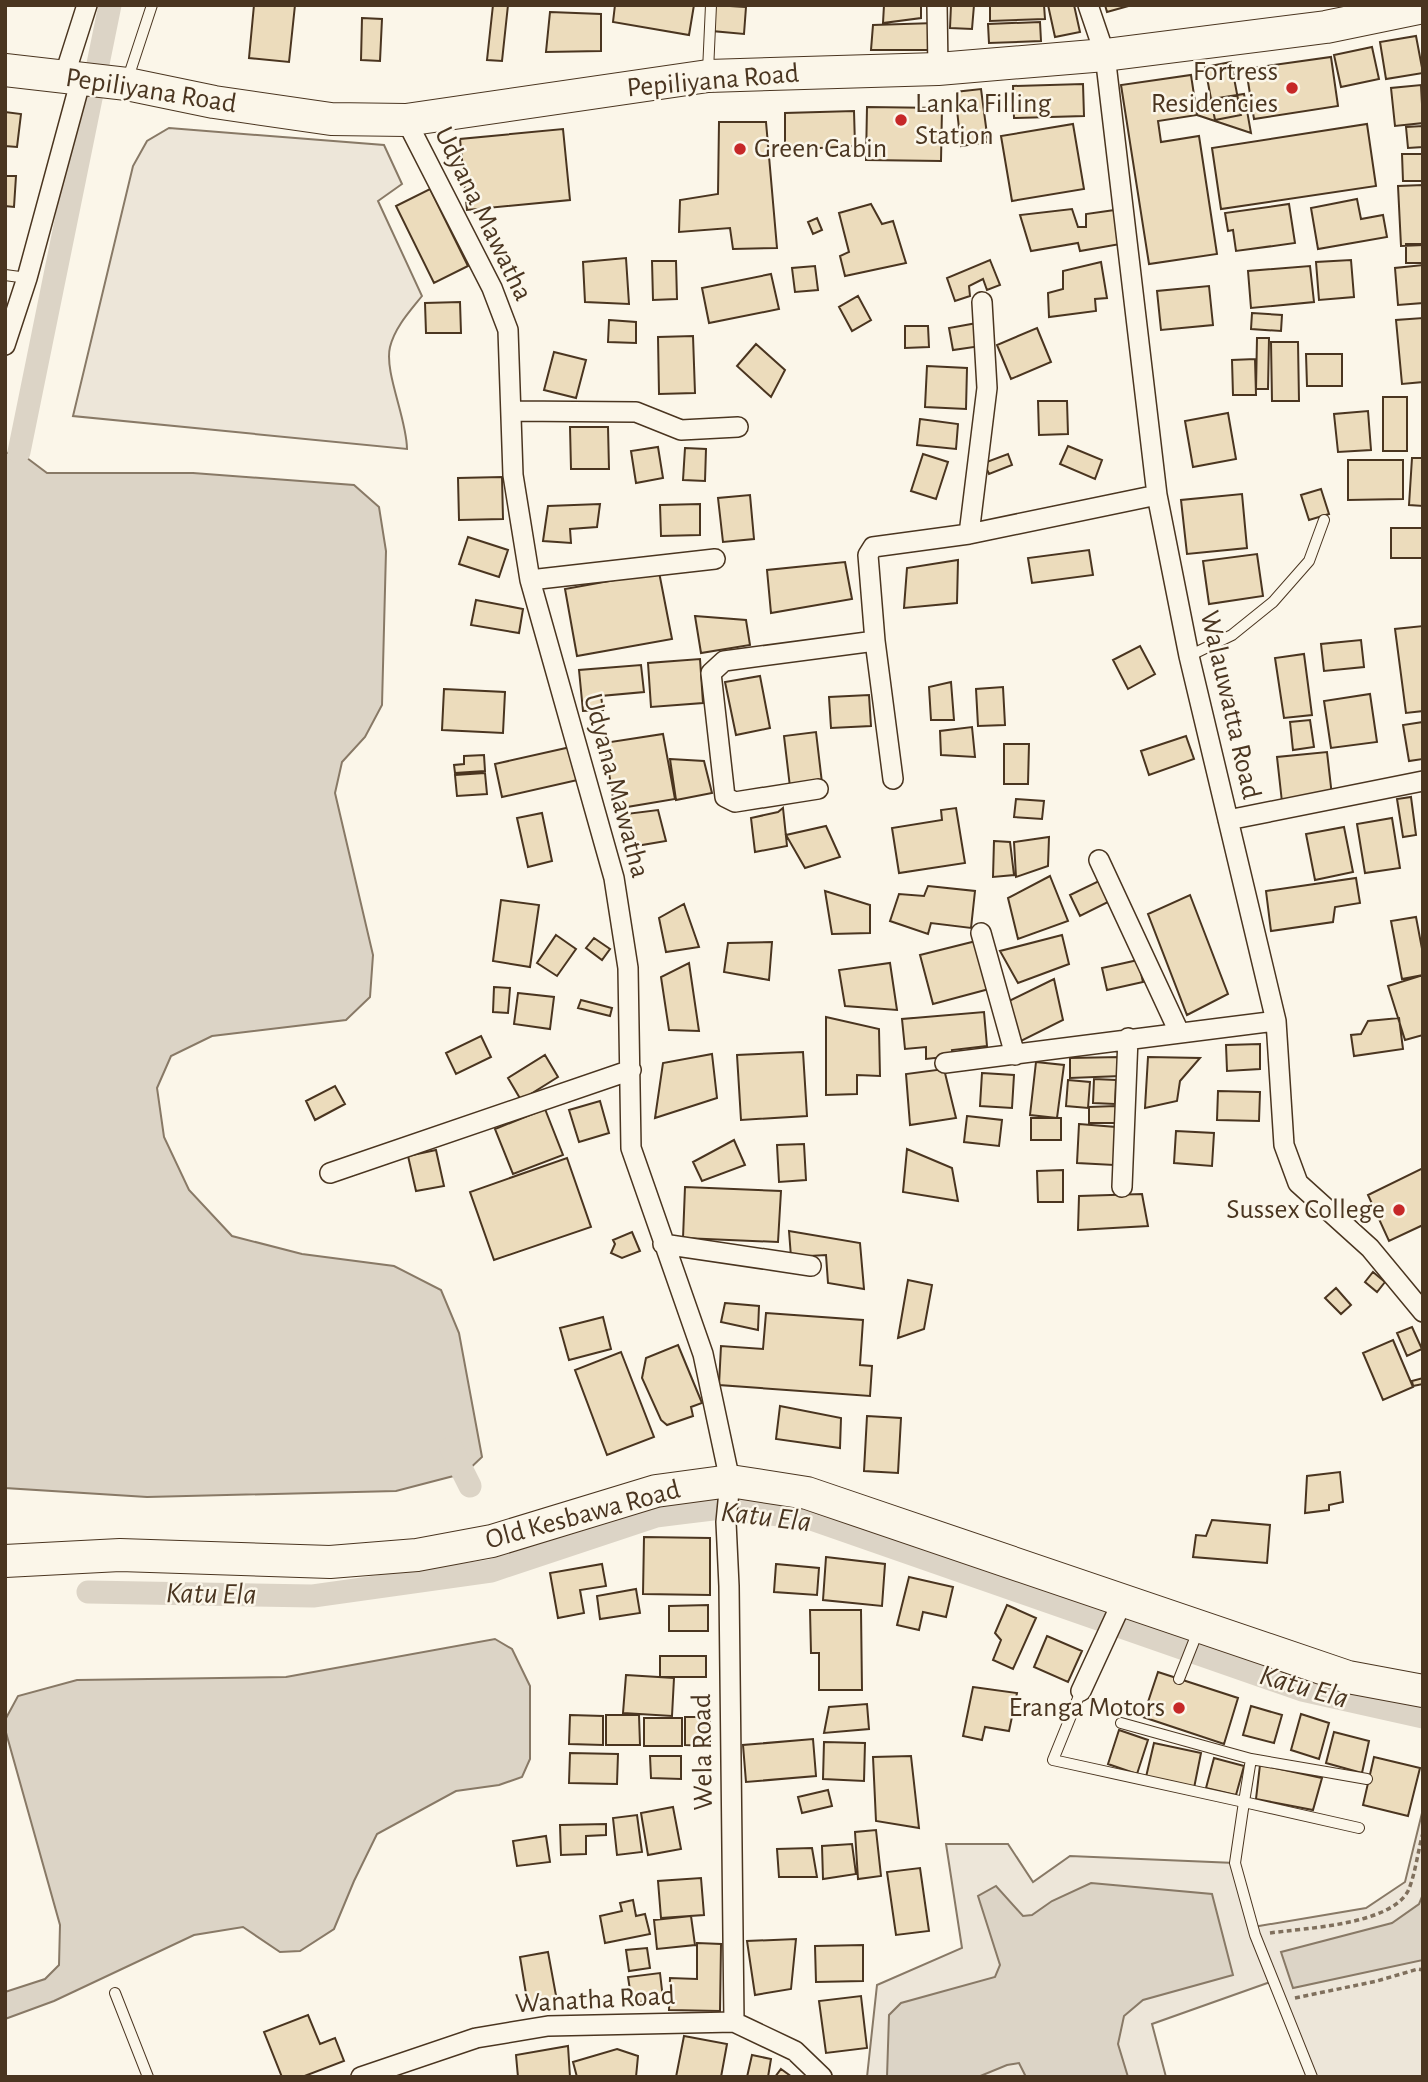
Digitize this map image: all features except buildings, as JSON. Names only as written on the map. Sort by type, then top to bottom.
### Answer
[{"type":"main road","name":"Pepiliyana Road","points":[[5,70],[127,84],[214,102],[331,118],[406,120],[708,76],[938,69],[1105,55],[1324,16],[1423,7]]},
{"type":"main road","name":"Old Kesbawa Road","points":[[5,1561],[120,1555],[330,1562],[417,1555],[492,1541],[656,1491],[729,1488],[807,1493],[1348,1677],[1423,1690]]},
{"type":"street","points":[[7,335],[27,278],[87,5]]},
{"type":"street","points":[[937,5],[938,69]]},
{"type":"street","name":"Walauwatta Road","points":[[1088,5],[1105,55],[1157,495],[1189,656],[1276,1021],[1284,1145],[1298,1183],[1370,1248],[1423,1312]]},
{"type":"street","name":"Udyana Mawatha","points":[[406,120],[492,288],[508,330],[513,475],[530,580],[614,878],[628,968],[631,1148],[703,1353],[729,1488]]},
{"type":"street","points":[[969,534],[987,388],[982,302]]},
{"type":"street","points":[[512,411],[636,412],[681,430],[738,427]]},
{"type":"street","points":[[893,779],[875,642],[868,555],[873,547],[969,534],[1157,495]]},
{"type":"street","points":[[530,580],[715,559]]},
{"type":"street","points":[[818,789],[736,802],[726,797],[711,673],[724,662],[875,642]]},
{"type":"street","points":[[1228,820],[1423,781]]},
{"type":"street","points":[[1099,860],[1179,1032]]},
{"type":"street","points":[[981,933],[1015,1055]]},
{"type":"street","points":[[944,1063],[1276,1021]]},
{"type":"street","points":[[1122,1187],[1128,1038]]},
{"type":"street","points":[[330,1173],[631,1070]]},
{"type":"street","points":[[663,1244],[811,1266]]},
{"type":"street","name":"Wela Road","points":[[729,1488],[726,1522],[734,2022]]},
{"type":"street","points":[[1081,1691],[1123,1600]]},
{"type":"street","name":"Wanatha Road","points":[[361,2077],[476,2038],[548,2026],[734,2022],[795,2051],[822,2077]]},
{"type":"lane","points":[[127,84],[152,5]]},
{"type":"lane","points":[[708,76],[711,5]]},
{"type":"lane","points":[[5,275],[27,278]]},
{"type":"lane","points":[[1189,656],[1232,635],[1273,602],[1309,561],[1324,520]]},
{"type":"lane","points":[[1179,1679],[1200,1627]]},
{"type":"lane","points":[[1081,1691],[1053,1760],[1359,1828]]},
{"type":"lane","points":[[1121,1723],[1251,1759],[1367,1779]]},
{"type":"lane","points":[[1251,1759],[1235,1863],[1255,1935],[1312,2077]]},
{"type":"lane","points":[[115,1993],[148,2077]]},
{"type":"path","points":[[1255,1935],[1374,1916],[1397,1904],[1408,1891],[1423,1833]]},
{"type":"path","points":[[1281,2000],[1423,1970]]},
{"type":"shaded area","points":[[169,128],[384,145],[402,184],[378,201],[422,296],[399,326],[392,340],[389,357],[407,449],[73,416],[133,166],[147,141]]},
{"type":"shaded area","points":[[19,452],[47,473],[193,473],[354,485],[379,507],[386,551],[382,705],[365,737],[342,762],[335,793],[373,955],[370,997],[346,1020],[212,1036],[171,1056],[157,1088],[164,1137],[189,1190],[232,1236],[302,1254],[394,1266],[441,1290],[459,1333],[482,1457],[465,1473],[396,1491],[147,1497],[5,1488],[5,453]]},
{"type":"shaded area","points":[[495,1639],[512,1649],[530,1686],[530,1759],[522,1777],[499,1785],[456,1791],[377,1834],[334,1929],[300,1951],[280,1952],[243,1927],[194,1935],[54,2001],[5,2019],[5,1992],[45,1979],[59,1965],[60,1925],[5,1729],[5,1720],[18,1696],[77,1680],[286,1677]]},
{"type":"shaded area","points":[[1423,1809],[1423,2077],[1312,2077],[1273,1981],[1152,2024],[1166,2077],[867,2077],[877,1985],[962,1948],[946,1844],[1008,1844],[1033,1882],[1070,1856],[1235,1863],[1253,1927],[1366,1908],[1405,1882]]},
{"type":"shaded area","points":[[1091,1883],[1212,1894],[1233,1975],[1143,2000],[1124,2016],[1118,2044],[1128,2077],[1026,2077],[1019,2063],[978,2077],[887,2077],[889,2015],[901,2003],[995,1977],[1000,1965],[978,1896],[996,1886],[1023,1916],[1032,1915],[1052,1901]]},
{"type":"shaded area","points":[[1423,1894],[1423,1960],[1293,1988],[1281,1952],[1392,1923],[1419,1904]]},
{"type":"waterway","points":[[19,452],[110,5]]},
{"type":"waterway","points":[[451,1448],[470,1486]]},
{"type":"waterway","name":"Katu Ela","points":[[88,1592],[313,1596],[491,1571],[656,1516],[721,1508],[811,1519],[1302,1690],[1423,1717]]},
{"type":"place","name":"Fortress Residencies","points":[[1292,88]]},
{"type":"place","name":"Lanka Filling Station","points":[[901,120]]},
{"type":"place","name":"Green Cabin","points":[[740,149]]},
{"type":"place","name":"Sussex College","points":[[1399,1210]]},
{"type":"place","name":"Eranga Motors","points":[[1179,1708]]}]
